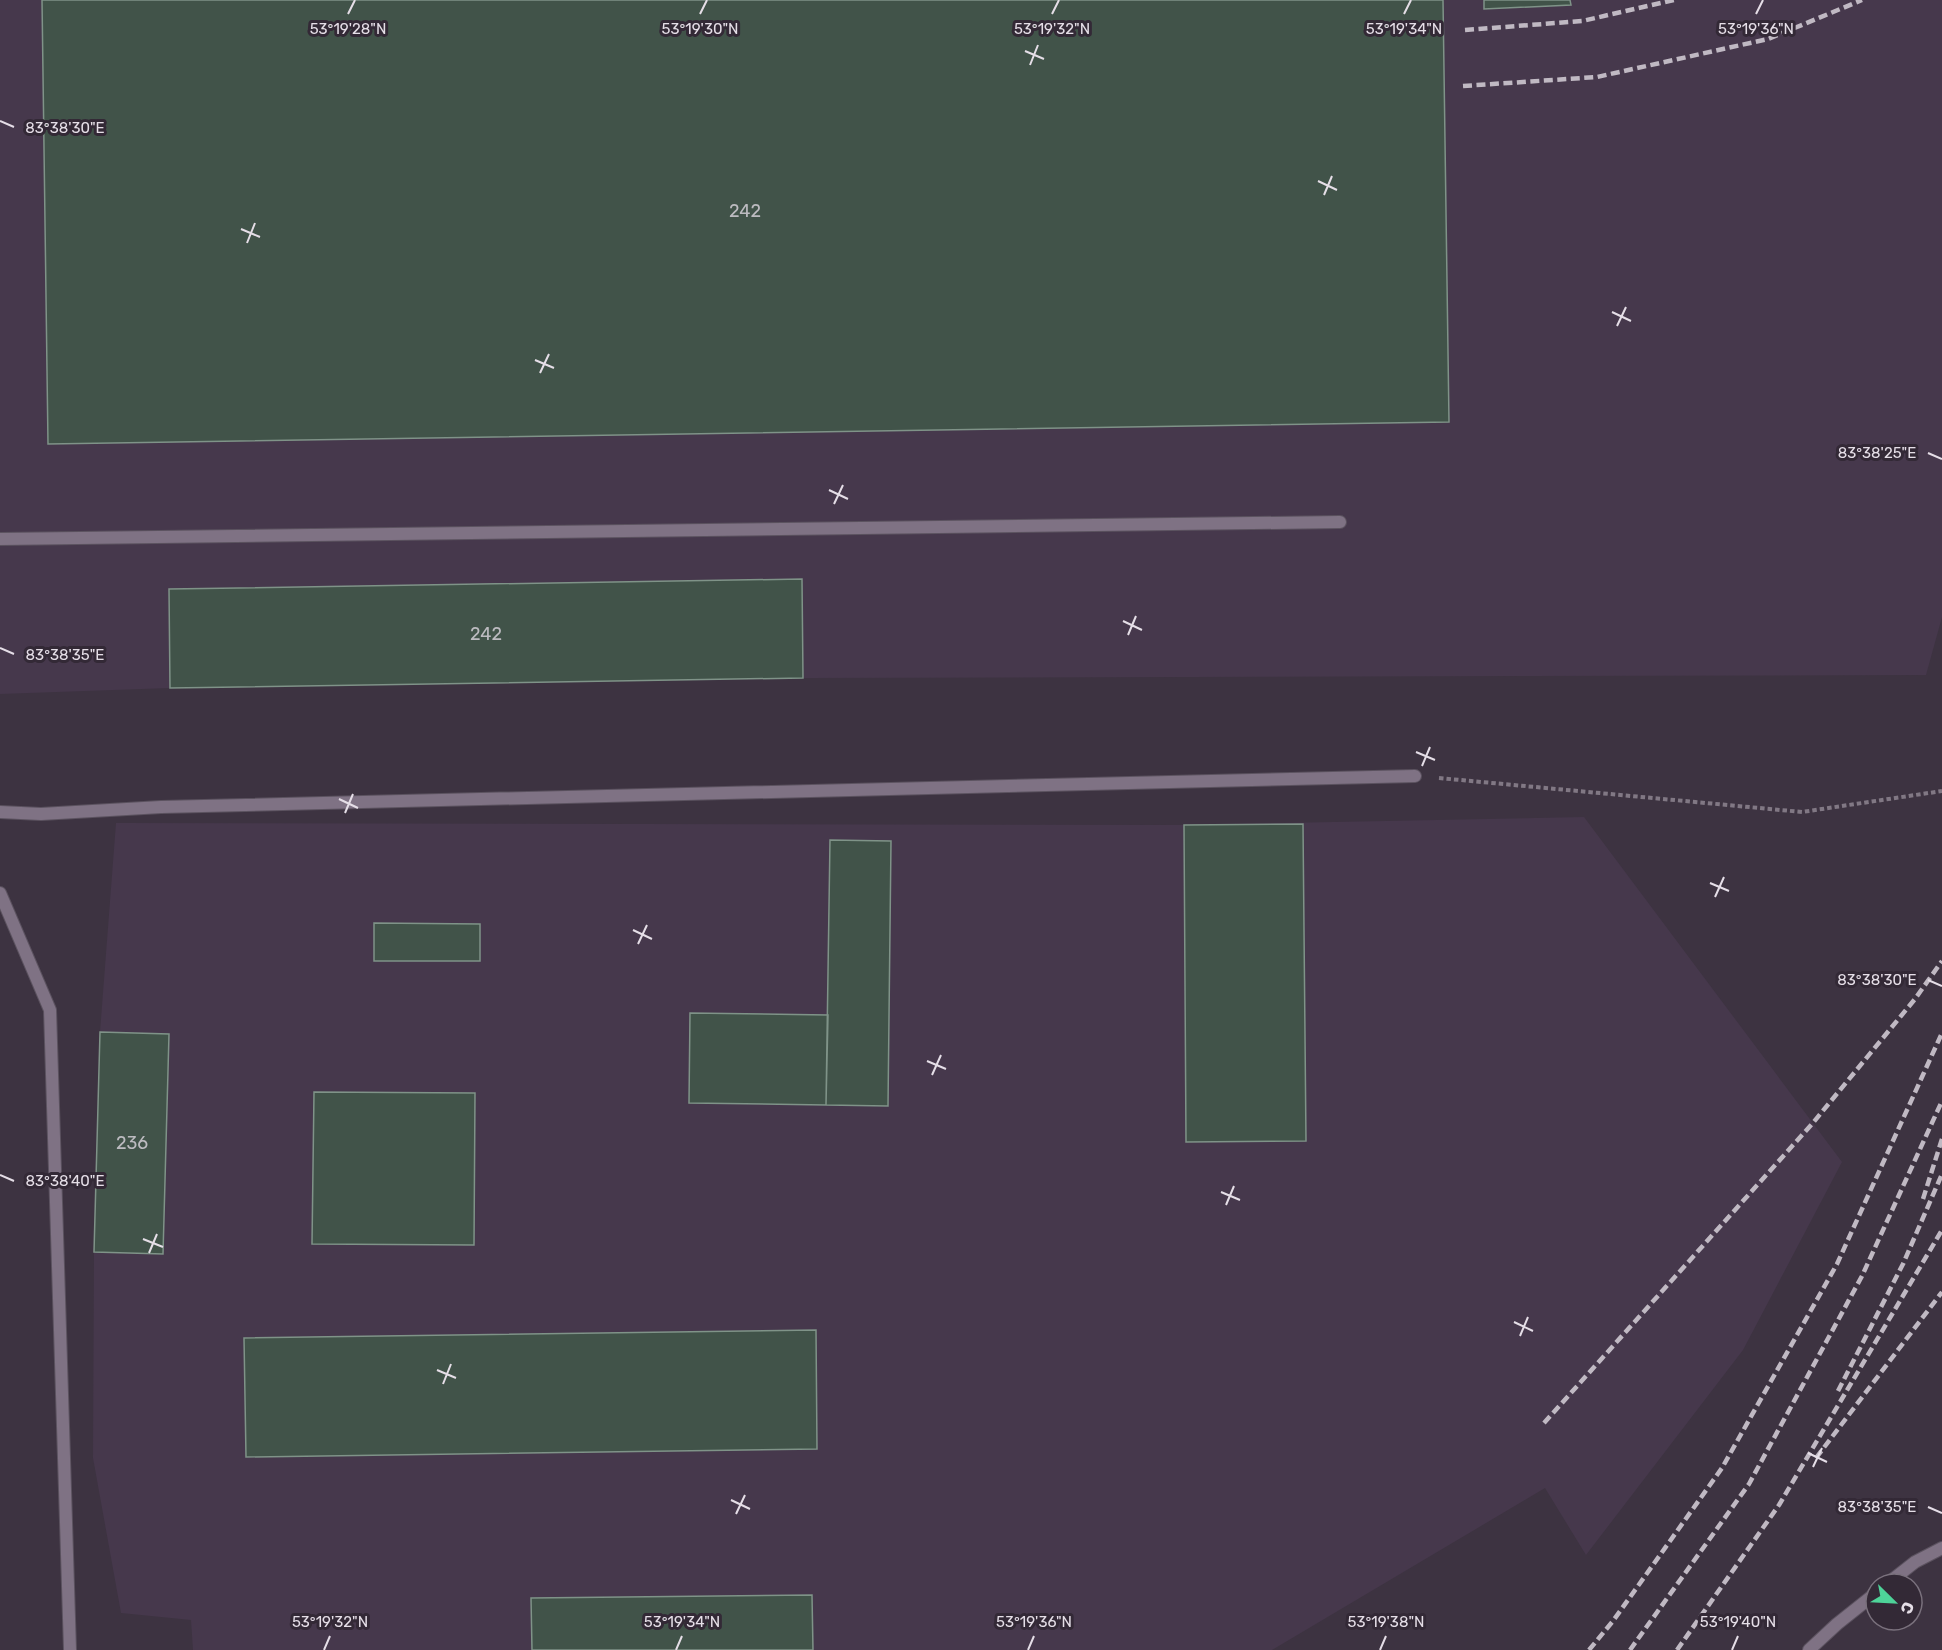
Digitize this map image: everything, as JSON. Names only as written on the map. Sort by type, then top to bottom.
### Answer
[{"type":"street","points":[[0,539],[1340,522]]},
{"type":"street","points":[[0,812],[41,814],[161,807],[1415,776]]},
{"type":"street","points":[[0,893],[50,1010],[70,1650]]},
{"type":"street","points":[[1902,1572],[1915,1562],[1942,1548]]},
{"type":"street","points":[[1809,1650],[1864,1603]]},
{"type":"path","points":[[1415,776],[1802,812],[1942,791]]},
{"type":"shaded area","points":[[0,0],[1942,0],[1942,617],[1926,675],[803,678],[170,688],[0,694]]},
{"type":"shaded area","points":[[1584,817],[1842,1162],[1743,1350],[1586,1555],[1545,1488],[1272,1650],[193,1650],[191,1620],[121,1613],[93,1458],[94,1252],[100,1032],[116,823],[1184,825]]},
{"type":"building","points":[[42,0],[1443,0],[1449,422],[48,444]]},
{"type":"building","points":[[1484,0],[1570,0],[1571,5],[1484,9]]},
{"type":"building","points":[[802,579],[803,678],[170,688],[169,589]]},
{"type":"building","points":[[1303,824],[1306,1141],[1186,1142],[1184,825]]},
{"type":"building","points":[[830,840],[891,841],[888,1106],[826,1105]]},
{"type":"building","points":[[374,923],[480,924],[480,961],[374,961]]},
{"type":"building","points":[[690,1013],[828,1015],[826,1105],[689,1103]]},
{"type":"building","points":[[100,1032],[169,1034],[163,1254],[94,1252]]},
{"type":"building","points":[[314,1092],[475,1093],[474,1245],[312,1244]]},
{"type":"building","points":[[816,1330],[817,1449],[246,1457],[244,1338]]},
{"type":"building","points":[[812,1595],[813,1650],[532,1650],[531,1598]]},
{"type":"railway","points":[[1465,30],[1582,21],[1674,0]]},
{"type":"railway","points":[[1463,86],[1597,77],[1768,39],[1862,0]]},
{"type":"railway","points":[[1544,1423],[1812,1124],[1915,999],[1942,961]]},
{"type":"railway","points":[[1589,1650],[1613,1621],[1722,1468],[1837,1264],[1942,1033]]},
{"type":"railway","points":[[1630,1650],[1749,1484],[1862,1276],[1942,1101]]},
{"type":"railway","points":[[1923,1199],[1942,1139]]},
{"type":"railway","points":[[1838,1391],[1903,1264],[1942,1174]]},
{"type":"railway","points":[[1677,1650],[1779,1505],[1942,1230]]},
{"type":"railway","points":[[1816,1458],[1942,1292]]}]
